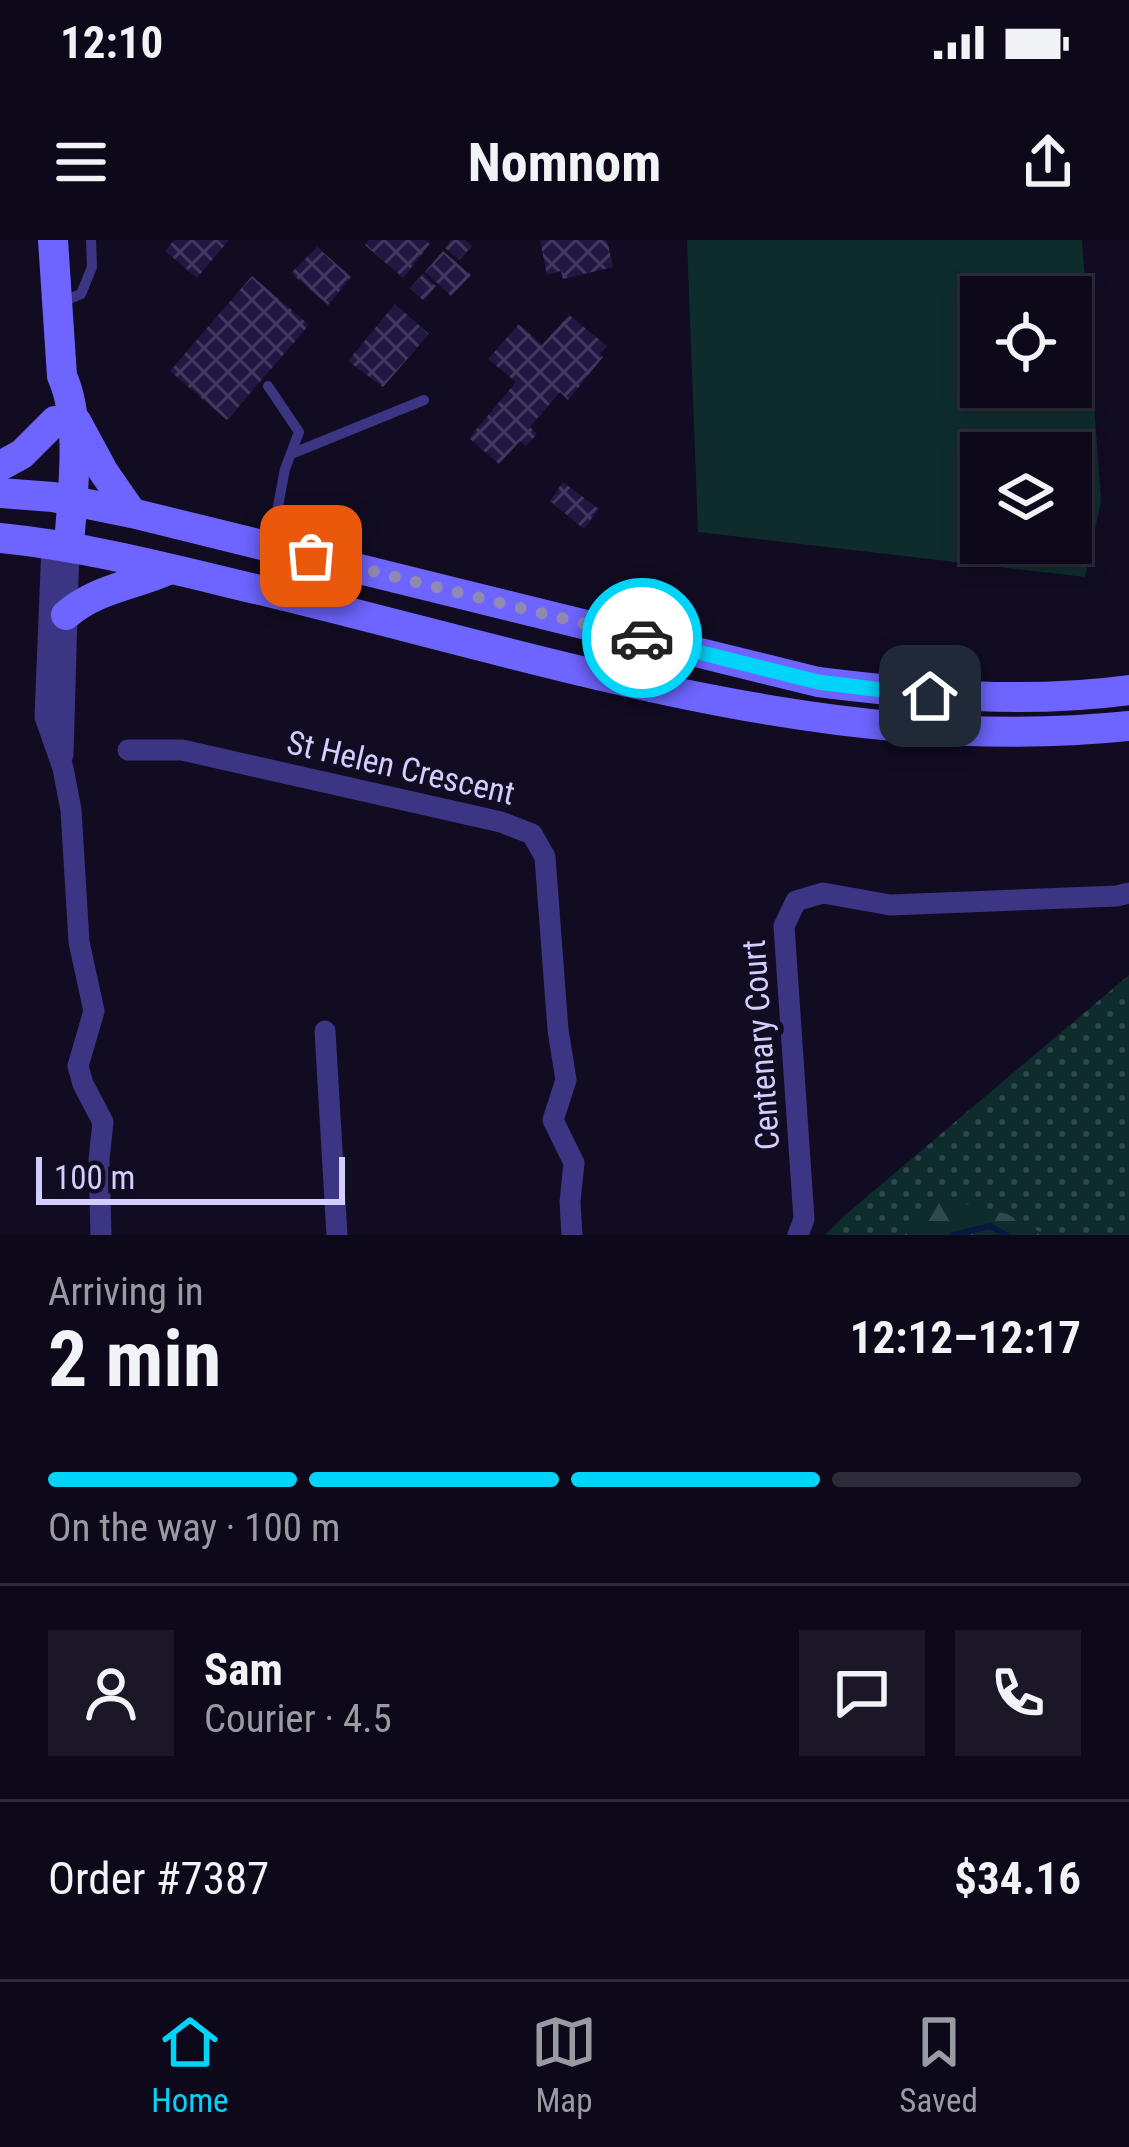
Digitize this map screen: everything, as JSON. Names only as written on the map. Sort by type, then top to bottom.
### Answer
[{"type":"main road","points":[[53,240],[62,376],[56,391],[63,418],[60,545]]},
{"type":"main road","points":[[0,466],[22,454],[63,418]]},
{"type":"main road","points":[[63,418],[83,428],[103,471],[132,513]]},
{"type":"main road","points":[[0,493],[132,513],[818,682],[930,696],[1084,696],[1129,690]]},
{"type":"main road","points":[[0,538],[170,568],[571,667],[796,716],[961,732],[1129,726]]},
{"type":"main road","points":[[66,615],[93,595],[135,585],[170,568]]},
{"type":"street","points":[[60,545],[66,615],[62,768]]},
{"type":"street","points":[[60,545],[45,717],[71,810],[80,942],[94,1011],[78,1066],[82,1084],[104,1122],[99,1160],[101,1235]]},
{"type":"street","name":"St Helen Crescent","points":[[128,750],[182,750],[501,822],[532,834],[545,857],[566,1080],[553,1120],[574,1163],[572,1235]]},
{"type":"street","name":"Centenary Court","points":[[798,1235],[804,1219],[784,926],[796,901],[823,893],[890,905],[1129,893]]},
{"type":"street","points":[[325,1030],[337,1235]]},
{"type":"lane","points":[[58,304],[82,294],[92,268],[91,240]]},
{"type":"lane","points":[[268,386],[299,432],[271,546]]},
{"type":"lane","points":[[291,454],[424,400]]},
{"type":"green space","points":[[687,240],[1082,240],[1085,276],[960,276],[960,408],[1092,408],[1092,377],[1101,501],[1092,544],[1092,432],[960,432],[960,562],[698,532]]},
{"type":"green space","points":[[973,564],[1088,564],[1085,577]]},
{"type":"green space","points":[[1129,975],[1129,1235],[825,1235],[844,1216]]},
{"type":"green space","points":[[940,1198],[1007,1214],[1046,1235],[899,1235]]},
{"type":"building","points":[[174,240],[229,240],[197,278],[165,251]]},
{"type":"building","points":[[369,240],[425,240],[430,244],[403,278],[365,245]]},
{"type":"building","points":[[451,240],[465,240],[472,246],[459,260],[445,248]]},
{"type":"building","points":[[540,240],[607,240],[613,267],[563,279],[561,271],[547,275]]},
{"type":"building","points":[[317,247],[351,277],[328,305],[291,273]]},
{"type":"building","points":[[443,251],[471,275],[451,296],[425,272]]},
{"type":"building","points":[[423,274],[436,286],[424,301],[410,288]]},
{"type":"building","points":[[252,276],[309,325],[227,420],[170,371]]},
{"type":"building","points":[[395,304],[429,334],[383,387],[348,361]]},
{"type":"building","points":[[569,315],[607,346],[600,354],[603,357],[568,400],[560,392],[530,427],[537,434],[526,446],[520,441],[499,464],[469,438],[516,382],[488,359],[519,324],[542,345]]},
{"type":"building","points":[[563,482],[599,509],[584,529],[550,501]]},
{"type":"waterway","points":[[953,1235],[990,1226],[1006,1235]]},
{"type":"way so far","points":[[311,556],[642,638]]},
{"type":"route","points":[[642,638],[818,682],[930,696]]}]
